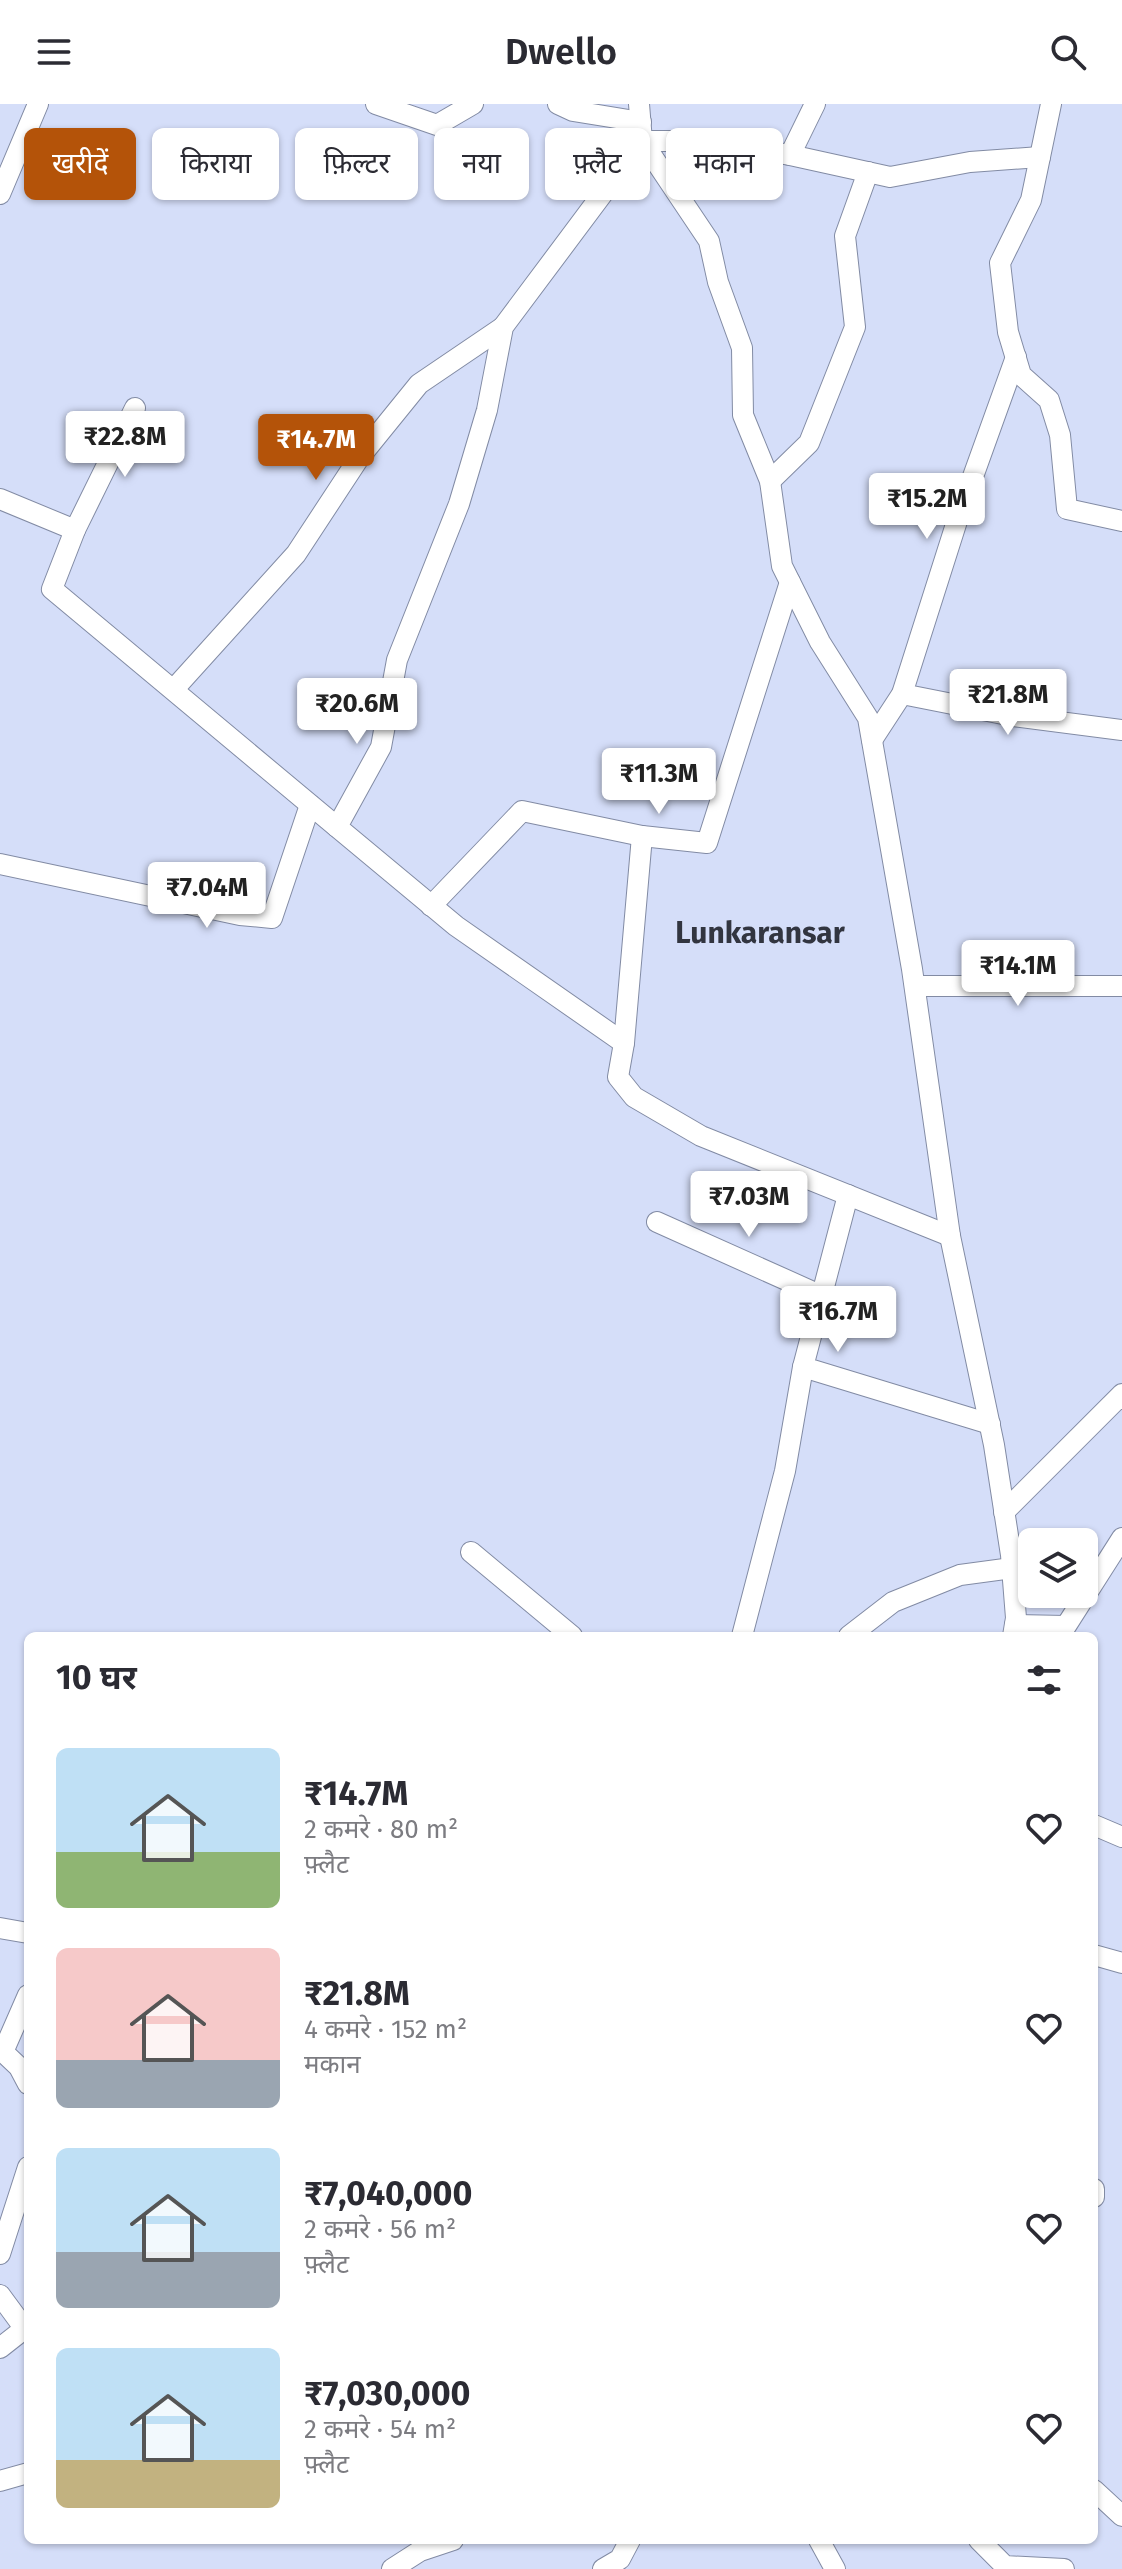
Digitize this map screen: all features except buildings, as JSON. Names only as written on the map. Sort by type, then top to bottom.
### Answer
[{"type":"street","points":[[0,194],[38,104]]},
{"type":"street","points":[[376,104],[437,125],[473,104]]},
{"type":"street","points":[[558,104],[573,111],[641,122],[705,141],[790,155],[890,177],[970,162],[1040,157]]},
{"type":"street","points":[[790,155],[815,104]]},
{"type":"street","points":[[1051,104],[1031,200],[1000,263],[1008,332],[1021,375],[1049,400],[1060,435],[1067,509],[1122,521]]},
{"type":"street","points":[[174,689],[243,617],[296,554],[359,458],[419,384],[503,327],[641,122]]},
{"type":"street","points":[[641,122],[709,241],[718,282],[742,348],[743,415],[770,481],[782,566],[820,642],[868,718],[915,986],[950,1236],[990,1424],[1012,1568],[1014,1630],[1066,1626],[1122,1538]]},
{"type":"street","points":[[770,481],[809,443],[855,327],[845,236],[868,172]]},
{"type":"street","points":[[337,827],[381,747],[397,660],[459,504],[487,410],[503,327]]},
{"type":"street","points":[[872,740],[902,694],[957,521],[1016,357]]},
{"type":"street","points":[[135,408],[75,530],[52,589],[431,906],[527,978],[624,1043]]},
{"type":"street","points":[[0,499],[75,530]]},
{"type":"street","points":[[431,906],[522,811],[642,836],[707,843],[790,582]]},
{"type":"street","points":[[902,694],[1013,716],[1122,730]]},
{"type":"street","points":[[0,864],[240,915],[272,918],[310,805]]},
{"type":"street","points":[[642,836],[624,1043],[618,1077],[634,1097],[701,1136],[950,1236]]},
{"type":"street","points":[[915,986],[1122,986]]},
{"type":"street","points":[[743,1632],[785,1471],[803,1367],[848,1195]]},
{"type":"street","points":[[657,1222],[822,1296]]},
{"type":"street","points":[[803,1367],[990,1424]]},
{"type":"street","points":[[1004,1512],[1122,1394]]},
{"type":"street","points":[[471,1552],[567,1632]]},
{"type":"street","points":[[854,1632],[893,1602],[960,1575],[1012,1568]]},
{"type":"street","points":[[1098,1827],[1122,1837]]},
{"type":"street","points":[[0,1928],[24,1932]]},
{"type":"street","points":[[1098,1956],[1122,1963]]},
{"type":"street","points":[[24,2004],[2,2051],[24,2072]]},
{"type":"street","points":[[0,2254],[24,2179]]},
{"type":"street","points":[[0,2295],[24,2325]]},
{"type":"street","points":[[0,2348],[24,2330]]},
{"type":"street","points":[[0,2481],[24,2474]]},
{"type":"street","points":[[1098,2494],[1122,2516]]},
{"type":"street","points":[[392,2569],[420,2551],[441,2544]]},
{"type":"street","points":[[603,2569],[620,2559],[628,2544]]},
{"type":"street","points":[[821,2544],[835,2569]]},
{"type":"street","points":[[983,2544],[1005,2566],[1064,2569]]},
{"type":"district","name":"Lunkaransar","points":[[760,933]]}]
